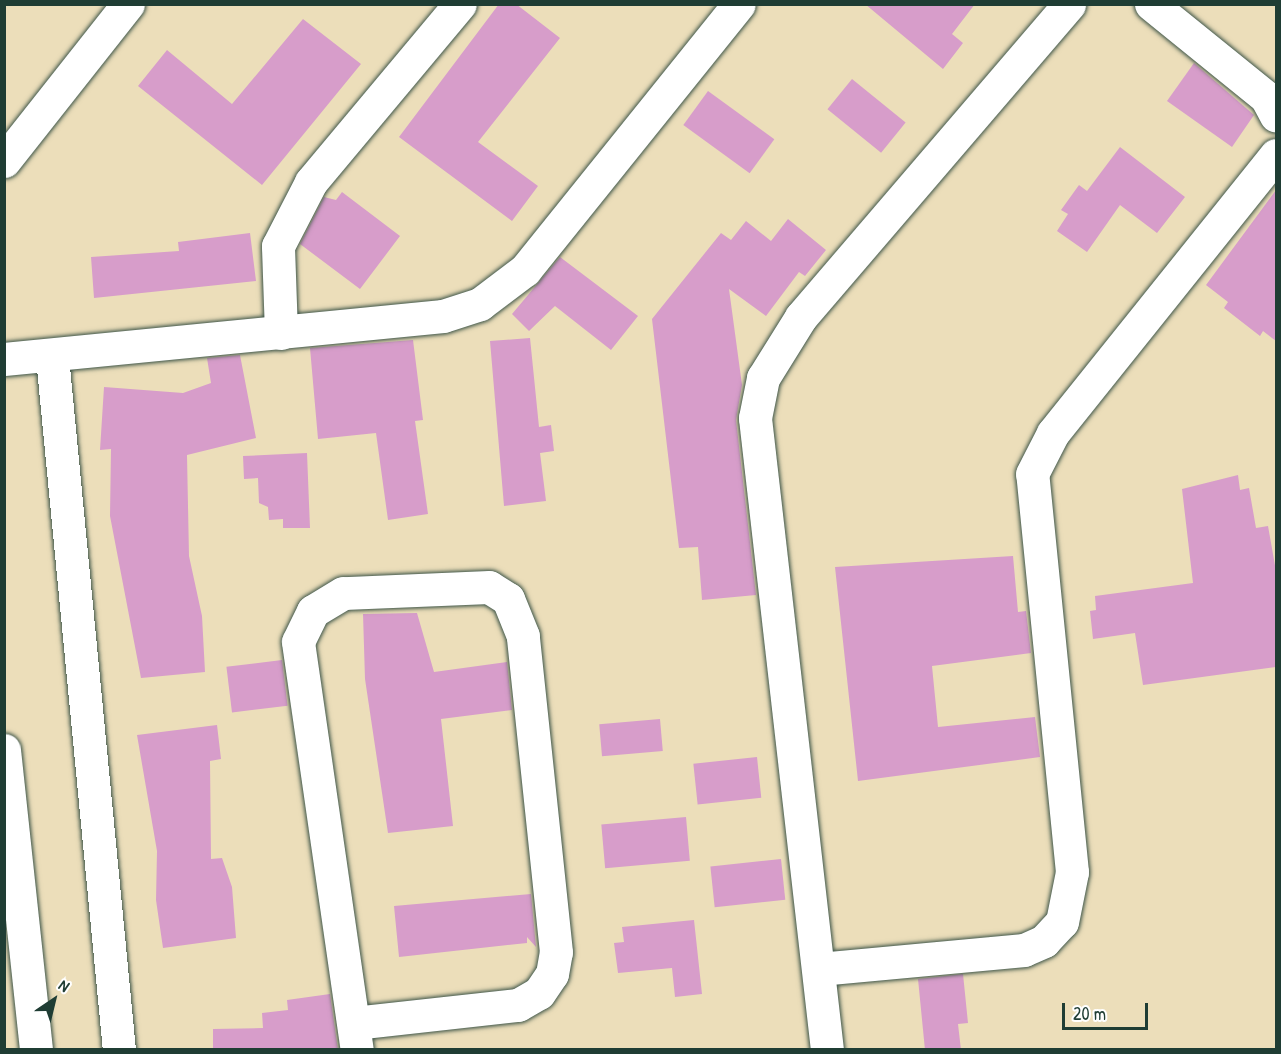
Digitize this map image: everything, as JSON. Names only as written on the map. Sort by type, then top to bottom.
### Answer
[{"type":"street","points":[[4,161],[128,4]]},
{"type":"street","points":[[281,333],[278,246],[311,182],[460,4]]},
{"type":"street","points":[[4,359],[51,357],[443,316],[507,287],[738,4]]},
{"type":"street","points":[[827,1050],[755,418],[763,378],[801,316],[1070,4]]},
{"type":"street","points":[[1151,4],[1266,97],[1276,116]]},
{"type":"street","points":[[819,969],[1024,950],[1044,941],[1062,922],[1072,872],[1032,474],[1053,434],[1276,155]]},
{"type":"street","points":[[51,357],[119,1050]]},
{"type":"street","points":[[489,587],[508,598],[523,636],[556,952],[552,974],[539,993],[518,1005],[355,1036],[298,642],[313,611],[343,593],[489,587]]},
{"type":"street","points":[[4,750],[9,832],[36,1050]]},
{"type":"building","points":[[499,4],[516,4],[560,38],[478,142],[538,186],[512,221],[399,137]]},
{"type":"building","points":[[865,4],[975,4],[952,34],[963,43],[943,69]]},
{"type":"building","points":[[303,19],[361,64],[262,185],[138,86],[167,50],[232,104]]},
{"type":"building","points":[[1194,63],[1254,115],[1232,147],[1167,101]]},
{"type":"building","points":[[852,79],[906,122],[881,153],[827,109]]},
{"type":"building","points":[[708,91],[774,139],[750,173],[683,125]]},
{"type":"building","points":[[1120,147],[1185,197],[1157,233],[1120,205],[1087,252],[1057,231],[1068,214],[1061,210],[1079,185],[1087,191]]},
{"type":"building","points":[[1276,190],[1276,341],[1263,331],[1260,336],[1224,308],[1228,302],[1206,285]]},
{"type":"building","points":[[342,192],[400,236],[360,289],[300,244],[324,197],[336,200]]},
{"type":"building","points":[[788,219],[826,250],[805,276],[799,272],[766,316],[729,289],[742,385],[736,420],[756,595],[702,600],[698,547],[679,548],[652,319],[721,233],[731,240],[746,221],[771,241]]},
{"type":"building","points":[[250,233],[256,281],[94,298],[91,257],[179,251],[178,242]]},
{"type":"building","points":[[560,257],[638,316],[611,350],[555,306],[529,331],[512,314]]},
{"type":"building","points":[[530,338],[539,427],[551,425],[554,451],[540,453],[546,501],[504,506],[490,341]]},
{"type":"building","points":[[413,340],[423,420],[415,421],[428,514],[388,520],[376,433],[318,439],[310,348]]},
{"type":"building","points":[[240,355],[256,438],[187,455],[189,556],[202,616],[205,672],[141,678],[110,516],[111,449],[100,450],[104,387],[183,393],[211,383],[207,358]]},
{"type":"building","points":[[307,453],[310,528],[283,528],[283,519],[269,520],[268,507],[259,503],[258,478],[244,479],[243,456]]},
{"type":"building","points":[[1238,475],[1240,490],[1249,488],[1256,528],[1268,526],[1276,571],[1276,667],[1143,685],[1135,633],[1093,639],[1090,611],[1096,610],[1095,596],[1193,583],[1182,489]]},
{"type":"building","points":[[1013,556],[1018,612],[1026,611],[1031,653],[932,666],[938,727],[1035,717],[1040,757],[858,781],[835,567]]},
{"type":"building","points":[[417,613],[434,672],[507,662],[512,710],[441,719],[453,826],[388,833],[365,679],[363,614]]},
{"type":"building","points":[[282,660],[288,706],[232,712],[226,667]]},
{"type":"building","points":[[660,719],[663,751],[602,756],[599,724]]},
{"type":"building","points":[[217,725],[221,759],[210,761],[211,859],[222,858],[232,887],[236,938],[163,948],[156,900],[157,851],[137,735]]},
{"type":"building","points":[[757,757],[761,798],[698,804],[693,764]]},
{"type":"building","points":[[686,817],[690,861],[605,868],[601,824]]},
{"type":"building","points":[[781,859],[785,900],[715,907],[710,866]]},
{"type":"building","points":[[531,894],[536,947],[527,937],[527,943],[399,957],[394,906]]},
{"type":"building","points":[[694,920],[702,994],[675,997],[672,968],[618,973],[614,943],[624,942],[622,927]]},
{"type":"building","points":[[963,974],[968,1023],[958,1024],[961,1050],[925,1050],[918,979]]},
{"type":"building","points":[[330,994],[338,1050],[213,1050],[213,1029],[263,1028],[262,1013],[288,1010],[287,1000]]}]
